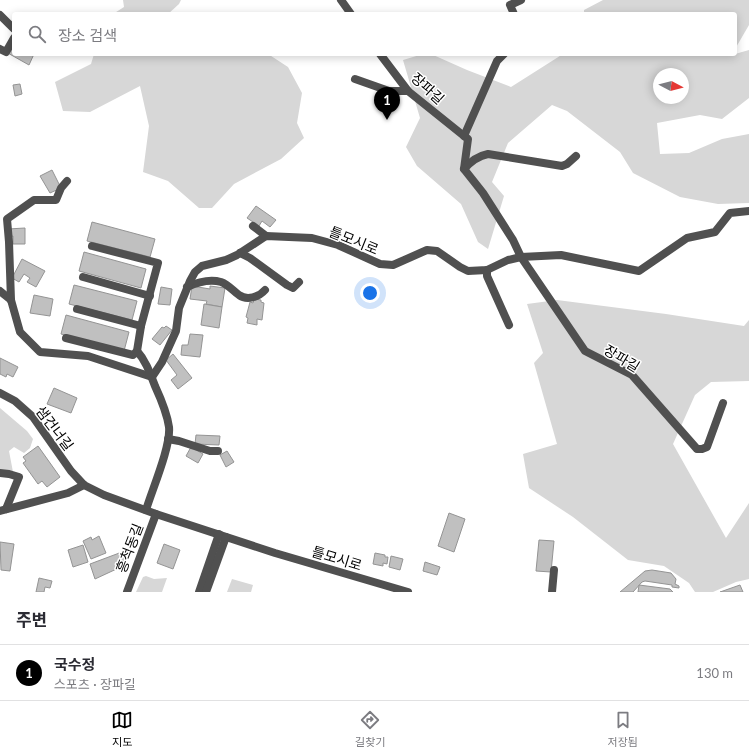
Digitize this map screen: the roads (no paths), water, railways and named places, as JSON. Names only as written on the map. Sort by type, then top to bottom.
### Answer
[{"type":"street","points":[[341,0],[350,12]]},
{"type":"street","points":[[513,12],[510,5],[521,0]]},
{"type":"street","points":[[0,15],[12,27]]},
{"type":"street","points":[[0,48],[6,52],[12,42]]},
{"type":"street","name":"장파길","points":[[382,56],[408,91],[464,136]]},
{"type":"street","points":[[464,169],[468,139],[464,136],[497,61],[502,56]]},
{"type":"street","points":[[355,79],[389,91],[408,91]]},
{"type":"street","points":[[464,169],[469,163],[488,154],[562,166],[576,156]]},
{"type":"street","name":"장파길","points":[[464,169],[483,193],[513,240],[521,257],[585,351],[632,375],[697,449],[707,447],[723,403]]},
{"type":"street","points":[[67,181],[60,188],[56,200],[34,200],[7,219],[11,300],[20,332],[40,352],[88,356],[152,377]]},
{"type":"street","points":[[509,325],[487,276],[487,270],[508,260],[521,257],[561,255],[639,271],[687,238],[715,232],[730,213],[749,211]]},
{"type":"street","points":[[152,377],[162,362],[176,331],[179,308],[187,287],[195,272],[202,266],[226,260],[240,253],[266,236],[253,226]]},
{"type":"street","name":"틀모시로","points":[[266,236],[312,238],[338,245],[380,264],[393,265],[427,250],[437,251],[468,271],[487,270]]},
{"type":"street","points":[[66,338],[133,355],[137,350],[141,326],[158,263],[92,246]]},
{"type":"street","points":[[240,253],[250,258],[293,288],[299,282]]},
{"type":"street","points":[[83,277],[150,296]]},
{"type":"street","points":[[187,287],[203,282],[220,282],[228,285],[240,296],[252,298],[261,295],[265,290]]},
{"type":"street","points":[[0,291],[11,300]]},
{"type":"street","points":[[77,309],[141,326]]},
{"type":"street","points":[[137,350],[152,377],[167,417],[169,427],[168,439],[146,510]]},
{"type":"street","name":"샘건너길","points":[[0,393],[15,401],[33,417],[71,471],[84,484]]},
{"type":"street","points":[[168,439],[180,441],[210,451],[218,451]]},
{"type":"street","points":[[0,473],[18,477],[3,510]]},
{"type":"street","points":[[3,510],[68,493],[84,484]]},
{"type":"street","name":"틀모시로","points":[[84,484],[104,495],[156,514],[333,571],[408,592]]},
{"type":"street","name":"흥척동길","points":[[127,592],[156,514]]},
{"type":"street","points":[[199,592],[222,535]]},
{"type":"street","points":[[206,592],[222,535]]},
{"type":"street","points":[[552,592],[554,570]]},
{"type":"place","name":"국수정","points":[[387,120]]}]
